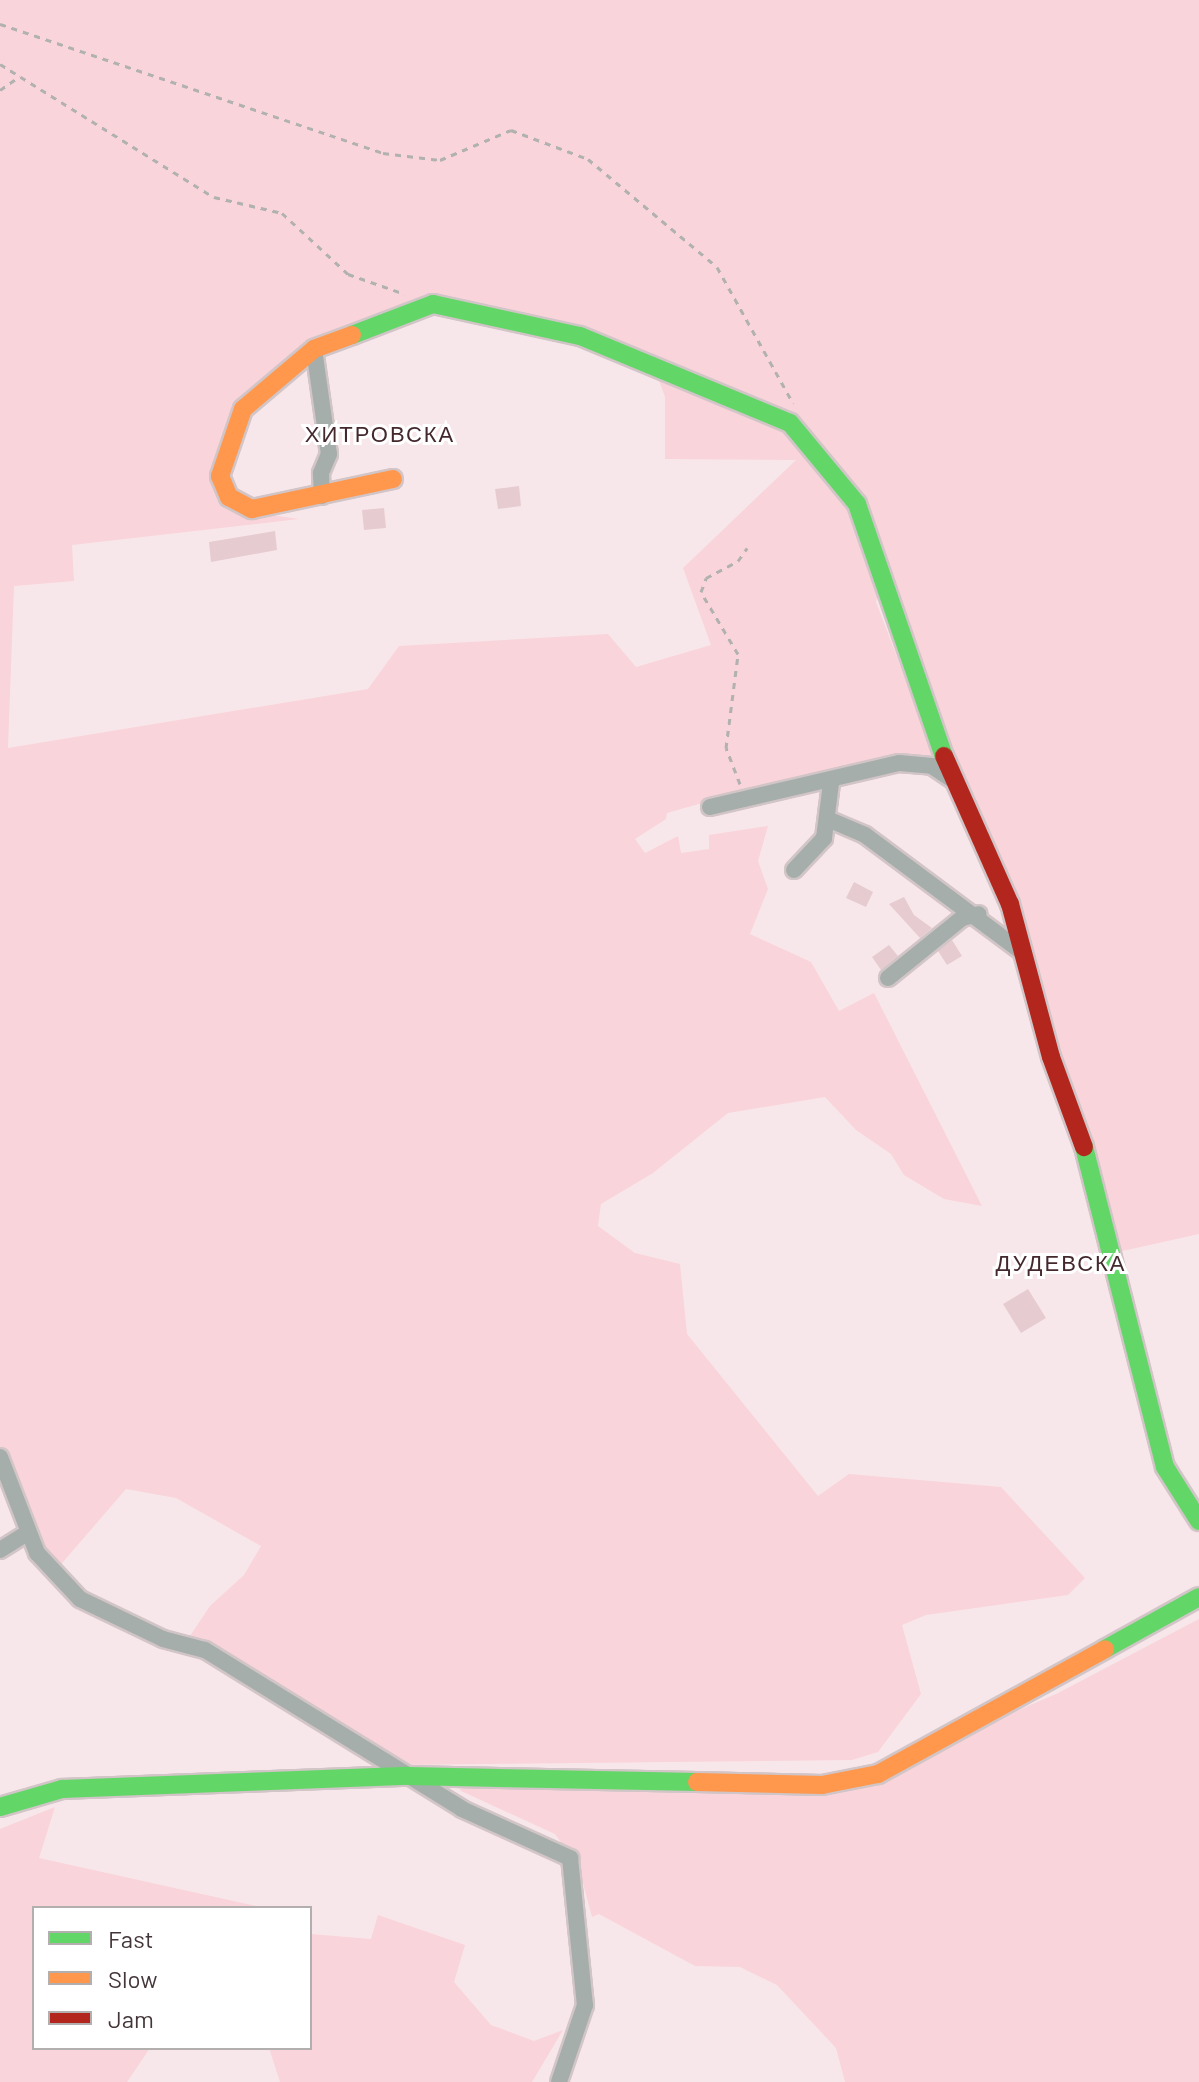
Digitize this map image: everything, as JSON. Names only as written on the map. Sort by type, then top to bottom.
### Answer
[{"type":"street","points":[[393,479],[252,509],[229,497],[220,476],[243,409],[314,349],[433,304],[580,336],[790,423],[857,504],[891,620],[954,781],[1010,904],[1051,1057],[1098,1184],[1124,1321],[1165,1467],[1199,1521]]},
{"type":"street","points":[[314,349],[329,454],[322,496]]},
{"type":"street","points":[[710,807],[831,783],[899,763],[932,766],[954,781]]},
{"type":"street","points":[[794,870],[824,838],[830,820],[831,783]]},
{"type":"street","points":[[830,820],[865,835],[979,914],[1023,953]]},
{"type":"street","points":[[888,978],[962,918],[979,914]]},
{"type":"street","points":[[0,1457],[27,1533],[55,1578],[80,1599],[163,1639],[205,1650],[408,1776],[570,1858],[585,2005],[559,2082]]},
{"type":"street","points":[[0,1550],[27,1533]]},
{"type":"street","points":[[0,1807],[62,1789],[408,1776],[822,1785],[878,1774],[1199,1597]]},
{"type":"path","points":[[0,24],[383,153],[440,160],[511,130],[588,159],[717,267],[800,415]]},
{"type":"path","points":[[0,64],[214,197],[282,213],[348,274],[433,304]]},
{"type":"path","points":[[0,90],[20,76]]},
{"type":"path","points":[[747,548],[738,561],[706,578],[701,592],[738,654],[727,765],[737,783],[769,796]]},
{"type":"shaded area","points":[[0,0],[1199,0],[1199,1234],[1118,1252],[1040,1008],[879,592],[876,602],[939,767],[903,758],[709,801],[667,813],[666,819],[635,839],[645,853],[678,836],[681,853],[709,849],[709,835],[768,826],[758,861],[768,889],[750,934],[811,962],[839,1011],[874,993],[982,1206],[944,1199],[904,1175],[891,1154],[856,1130],[825,1097],[728,1113],[653,1173],[601,1204],[598,1226],[635,1253],[680,1264],[687,1334],[818,1496],[849,1474],[1001,1487],[1085,1578],[1068,1595],[926,1615],[902,1625],[921,1694],[878,1752],[852,1760],[397,1765],[188,1639],[210,1606],[244,1575],[261,1546],[176,1498],[126,1489],[57,1569],[46,1558],[0,1452]],"holes":[[[460,304],[656,372],[665,397],[665,459],[796,460],[683,568],[711,645],[636,667],[608,634],[399,646],[368,689],[8,748],[14,586],[74,581],[72,545],[299,519],[257,513],[226,495],[253,393],[343,334]]]},
{"type":"shaded area","points":[[1199,1619],[1199,2082],[845,2082],[836,2048],[777,1985],[740,1967],[695,1966],[599,1914],[592,1917],[579,1868],[555,1834],[459,1790],[471,1785],[825,1794],[1058,1693]]},
{"type":"shaded area","points":[[55,1807],[39,1858],[256,1906],[32,1906],[32,2050],[149,2050],[127,2082],[0,2082],[0,1829]]},
{"type":"shaded area","points":[[378,1915],[465,1945],[454,1982],[491,2025],[534,2041],[563,2030],[532,2082],[280,2082],[270,2050],[312,2050],[312,1934],[371,1939]]},
{"type":"building","points":[[519,486],[521,506],[498,509],[495,489]]},
{"type":"building","points":[[384,508],[386,528],[364,530],[362,510]]},
{"type":"building","points":[[275,531],[277,550],[211,562],[209,542]]},
{"type":"building","points":[[854,882],[873,892],[866,907],[846,898]]},
{"type":"building","points":[[904,897],[914,915],[932,928],[920,938],[889,904]]},
{"type":"building","points":[[952,940],[962,956],[947,965],[938,951]]},
{"type":"building","points":[[889,945],[898,956],[881,970],[872,957]]},
{"type":"building","points":[[1028,1289],[1046,1318],[1021,1333],[1003,1304]]},
{"type":"traffic: fast","points":[[352,335],[433,304],[580,336],[790,423],[857,504],[944,756]]},
{"type":"traffic: fast","points":[[1084,1147],[1165,1467],[1199,1521]]},
{"type":"traffic: fast","points":[[1105,1649],[1199,1597]]},
{"type":"traffic: fast","points":[[0,1807],[62,1789],[408,1776],[697,1782]]},
{"type":"traffic: slow","points":[[352,335],[314,349],[243,409],[220,476],[229,497],[252,509],[393,479]]},
{"type":"traffic: slow","points":[[697,1782],[822,1785],[878,1774],[1105,1649]]},
{"type":"traffic: jam","points":[[944,756],[1010,904],[1051,1057],[1084,1147]]},
{"type":"district","name":"ХИТРОВСКА","points":[[380,434]]},
{"type":"district","name":"ДУДЕВСКА","points":[[1061,1263]]}]
